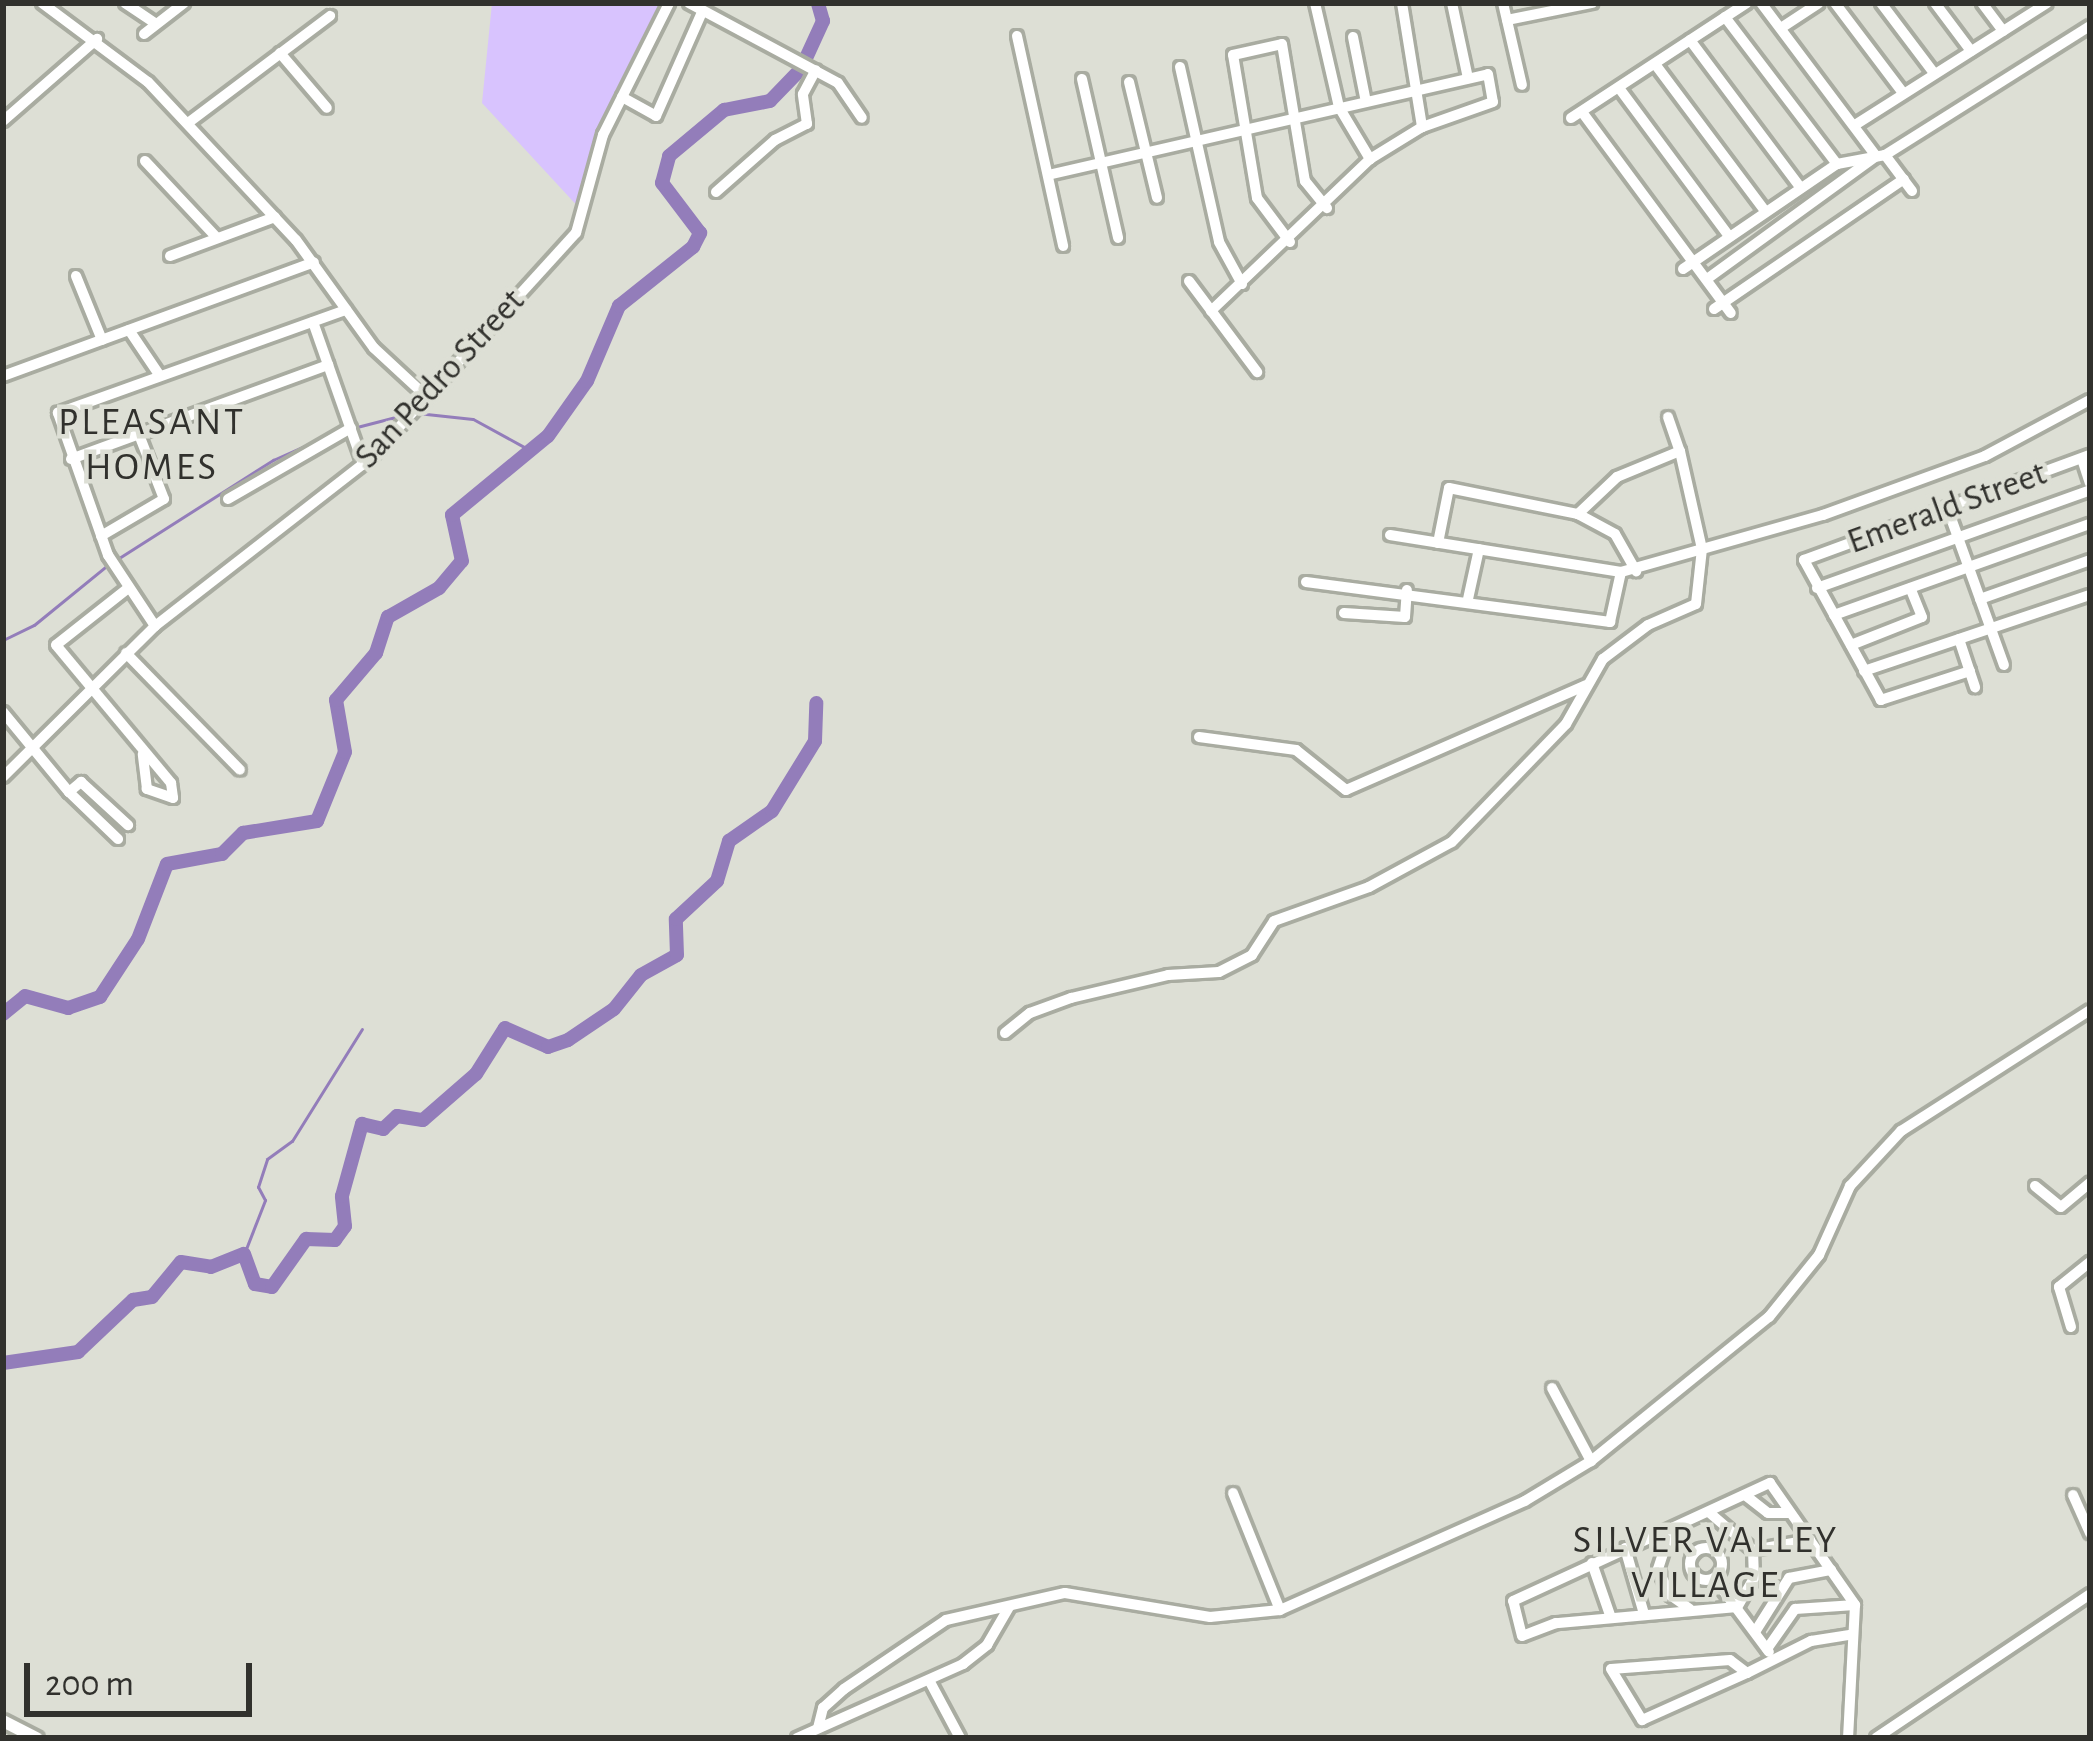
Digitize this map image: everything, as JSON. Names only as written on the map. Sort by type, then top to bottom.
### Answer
[{"type":"main road","points":[[3,1720],[37,1738]]},
{"type":"street","points":[[42,3],[97,40],[188,123],[314,262],[346,310],[428,398]]},
{"type":"street","points":[[144,34],[184,3]]},
{"type":"street","name":"San Pedro Street","points":[[3,777],[155,626],[363,464],[576,233],[622,97],[669,3]]},
{"type":"street","points":[[689,3],[838,82],[862,118]]},
{"type":"street","points":[[1315,3],[1339,107],[1370,159]]},
{"type":"street","points":[[1402,3],[1422,127]]},
{"type":"street","points":[[1453,3],[1468,78]]},
{"type":"street","points":[[1503,3],[1522,85]]},
{"type":"street","points":[[1507,20],[1592,3]]},
{"type":"street","points":[[1747,3],[1577,115],[1688,265],[1707,279],[1723,308],[1904,179]]},
{"type":"street","points":[[1761,3],[1912,191]]},
{"type":"street","points":[[1781,28],[1819,3]]},
{"type":"street","points":[[1835,3],[1903,93]]},
{"type":"street","points":[[1881,3],[1934,73]]},
{"type":"street","points":[[1935,3],[1971,51]]},
{"type":"street","points":[[1982,3],[2002,31]]},
{"type":"street","points":[[1855,125],[2002,31],[2028,8],[2047,3]]},
{"type":"street","points":[[130,4],[156,24]]},
{"type":"street","points":[[622,97],[656,116],[702,12]]},
{"type":"street","points":[[188,123],[330,16]]},
{"type":"street","points":[[1725,17],[1837,164]]},
{"type":"street","points":[[1707,279],[1881,156],[2090,26]]},
{"type":"street","points":[[1016,36],[1063,246]]},
{"type":"street","points":[[1353,37],[1366,102]]},
{"type":"street","points":[[3,122],[97,40]]},
{"type":"street","points":[[1690,40],[1800,187]]},
{"type":"street","points":[[1291,242],[1257,198],[1233,55],[1282,44],[1305,181],[1328,208]]},
{"type":"street","points":[[280,53],[327,107]]},
{"type":"street","points":[[1654,64],[1766,212]]},
{"type":"street","points":[[1048,175],[1517,66]]},
{"type":"street","points":[[1180,67],[1200,140],[1219,242],[1242,284]]},
{"type":"street","points":[[716,192],[775,140],[807,124],[803,94],[811,68]]},
{"type":"street","points":[[1211,311],[1328,208],[1370,159],[1422,127],[1493,102],[1488,74]]},
{"type":"street","points":[[1082,80],[1118,238]]},
{"type":"street","points":[[1130,82],[1157,198]]},
{"type":"street","points":[[1619,88],[1729,236]]},
{"type":"street","points":[[1688,265],[1837,164],[1881,156]]},
{"type":"street","points":[[145,161],[217,238]]},
{"type":"street","points":[[170,256],[275,217]]},
{"type":"street","points":[[3,376],[314,262]]},
{"type":"street","points":[[76,276],[102,340]]},
{"type":"street","points":[[1189,281],[1257,372]]},
{"type":"street","points":[[155,626],[128,589],[100,536],[58,412],[346,310]]},
{"type":"street","points":[[313,322],[363,464]]},
{"type":"street","points":[[129,330],[160,376]]},
{"type":"street","points":[[71,459],[328,365]]},
{"type":"street","points":[[1390,536],[1636,571],[1985,456],[2090,400]]},
{"type":"street","points":[[1005,1033],[1030,1013],[1071,998],[1168,975],[1219,973],[1252,955],[1274,921],[1421,863],[1452,842],[1558,733],[1586,685],[1635,633],[1693,608],[1702,548],[1668,417]]},
{"type":"street","points":[[228,499],[351,428]]},
{"type":"street","points":[[100,536],[164,499],[140,437]]},
{"type":"street","points":[[1578,514],[1617,477],[1680,451]]},
{"type":"street","points":[[1970,671],[1881,700],[1817,588],[2090,487],[2086,457]]},
{"type":"street","name":"Emerald Street","points":[[1817,588],[1804,560],[2086,457]]},
{"type":"street","points":[[1438,543],[1449,488],[1578,514],[1615,534],[1636,571]]},
{"type":"street","points":[[1947,507],[2004,664]]},
{"type":"street","points":[[1834,615],[2090,524]]},
{"type":"street","points":[[1468,599],[1479,550]]},
{"type":"street","points":[[1980,598],[2090,560]]},
{"type":"street","points":[[1306,582],[1407,590],[1610,622],[1622,572]]},
{"type":"street","points":[[1851,645],[1922,617],[1910,588]]},
{"type":"street","points":[[128,589],[58,641],[87,690],[143,754]]},
{"type":"street","points":[[1344,613],[1405,617],[1407,590]]},
{"type":"street","points":[[1864,671],[2090,595]]},
{"type":"street","points":[[1959,639],[1975,687]]},
{"type":"street","points":[[126,652],[240,770]]},
{"type":"street","points":[[1199,737],[1296,749],[1346,790],[1586,685]]},
{"type":"street","points":[[3,712],[29,750],[118,839]]},
{"type":"street","points":[[69,792],[81,782],[128,825]]},
{"type":"street","points":[[818,1728],[823,1708],[844,1689],[931,1626],[1065,1593],[1210,1617],[1280,1610],[1440,1542],[1591,1461],[1781,1305],[1819,1255],[1850,1186],[1901,1130],[2090,1010]]},
{"type":"street","points":[[2035,1186],[2061,1207],[2090,1183]]},
{"type":"street","points":[[2072,1327],[2059,1287],[2090,1262]]},
{"type":"street","points":[[1552,1388],[1591,1461]]},
{"type":"street","points":[[1737,1606],[1556,1623],[1524,1636],[1513,1601],[1770,1484],[1855,1605],[1848,1738]]},
{"type":"street","points":[[1233,1493],[1280,1610]]},
{"type":"street","points":[[1745,1495],[1768,1514],[1790,1513]]},
{"type":"street","points":[[2073,1495],[2090,1533]]},
{"type":"street","points":[[1711,1514],[1754,1550]]},
{"type":"street","points":[[1674,1530],[1695,1552],[1719,1555],[1714,1578]]},
{"type":"street","points":[[1674,1530],[1662,1583],[1695,1612]]},
{"type":"street","points":[[1754,1550],[1810,1540]]},
{"type":"street","points":[[1625,1548],[1644,1614]]},
{"type":"street","points":[[1737,1606],[1754,1578],[1754,1550]]},
{"type":"street","points":[[1695,1552],[1690,1571],[1714,1578],[1771,1654]]},
{"type":"street","points":[[1592,1563],[1612,1618]]},
{"type":"street","points":[[1755,1632],[1789,1578],[1831,1570]]},
{"type":"street","points":[[1876,1738],[2090,1594]]},
{"type":"street","points":[[1771,1654],[1788,1612],[1855,1605]]},
{"type":"street","points":[[803,1737],[929,1680],[987,1646],[1009,1607]]},
{"type":"street","points":[[1747,1673],[1730,1660],[1611,1669],[1642,1720],[1747,1673],[1771,1654],[1811,1641],[1850,1636]]},
{"type":"street","points":[[929,1680],[960,1738]]},
{"type":"shaded area","points":[[492,3],[666,3],[599,137],[582,211],[482,103]]},
{"type":"waterway","points":[[3,1014],[25,996],[68,1008],[100,997],[138,939],[167,864],[222,854],[243,833],[317,821],[345,752],[336,700],[376,653],[388,617],[439,588],[462,561],[452,515],[548,436],[587,381],[619,306],[693,247],[700,233],[662,183],[669,156],[724,110],[770,101],[801,69],[823,21],[818,3]]},
{"type":"waterway","points":[[417,413],[473,419],[526,448]]},
{"type":"waterway","points":[[353,428],[407,414]]},
{"type":"waterway","points":[[119,558],[273,460],[338,431]]},
{"type":"waterway","points":[[3,640],[34,625],[110,563]]},
{"type":"waterway","points":[[3,1363],[78,1352],[133,1300],[152,1297],[181,1262],[211,1267],[244,1254],[255,1284],[272,1287],[306,1239],[335,1240],[345,1226],[342,1196],[362,1124],[383,1129],[397,1116],[423,1120],[476,1074],[505,1028],[548,1047],[568,1040],[614,1009],[641,975],[677,955],[676,919],[717,881],[729,841],[772,811],[815,741],[816,703]]},
{"type":"waterway","points":[[244,1254],[265,1200],[258,1187],[267,1159],[292,1141],[362,1029]]},
{"type":"district","name":"PLEASANT HOMES","points":[[152,446]]},
{"type":"district","name":"SILVER VALLEY VILLAGE","points":[[1706,1564]]}]
